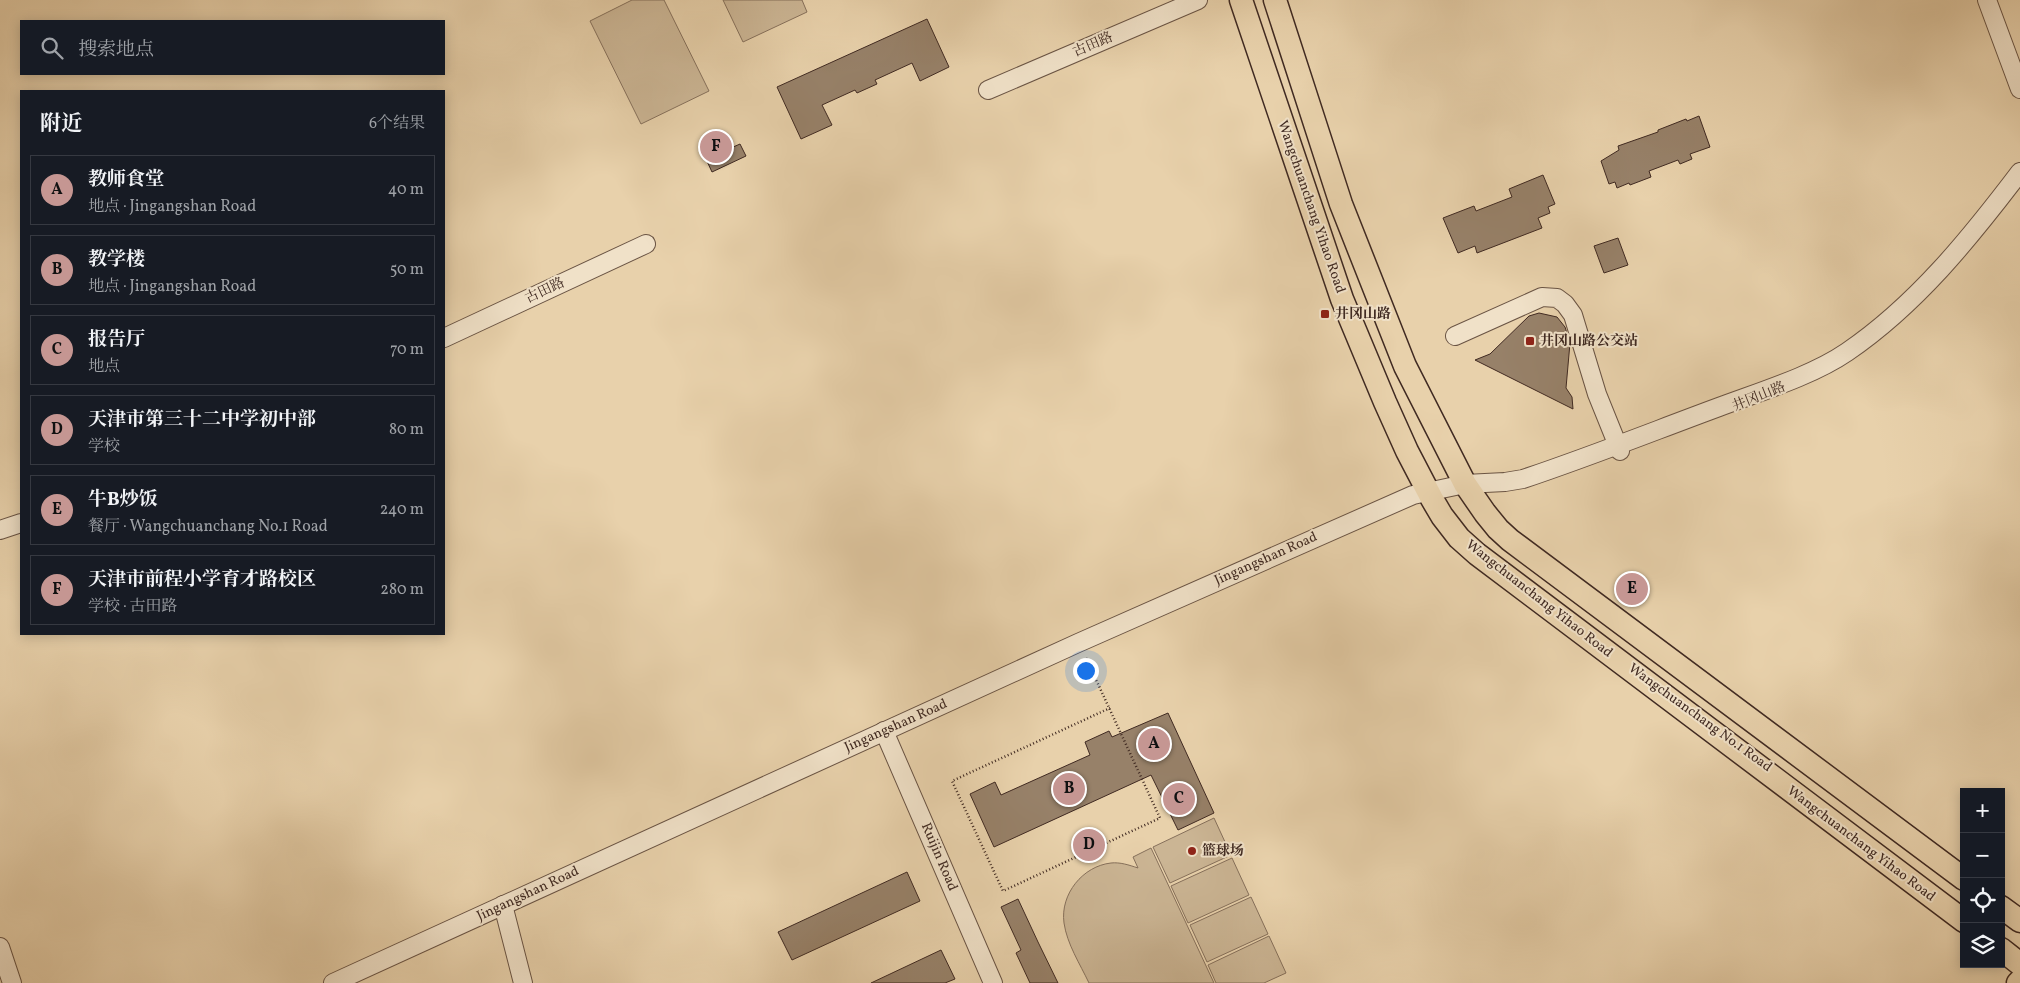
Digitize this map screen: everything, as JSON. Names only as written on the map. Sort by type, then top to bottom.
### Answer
[{"type":"main road","name":"Wangchuanchang Yihao Road","points":[[1241,0],[1342,299],[1407,452],[1430,495],[1459,538],[1477,554],[1960,917]]},
{"type":"main road","points":[[1275,0],[1341,204],[1375,294],[1405,366],[1468,488]]},
{"type":"main road","points":[[1438,430],[1468,488]]},
{"type":"main road","name":"Wangchuanchang Yihao Road","points":[[1468,488],[1485,513],[1510,540],[1963,878]]},
{"type":"main road","points":[[1510,540],[1855,790],[1960,869]]},
{"type":"main road","points":[[2005,901],[2020,912]]},
{"type":"main road","points":[[2005,910],[2020,921]]},
{"type":"main road","points":[[2005,952],[2020,964]]},
{"type":"street","name":"古田路","points":[[988,90],[1198,0]]},
{"type":"street","points":[[1987,0],[2020,89]]},
{"type":"street","name":"井冈山路","points":[[1430,495],[1468,488],[1506,490],[1532,484],[1827,364],[1892,318],[1920,291],[1991,210],[2020,172]]},
{"type":"street","name":"井冈山路","points":[[1619,448],[1768,395],[1830,368],[1873,341],[1896,322],[1955,261],[2020,182]]},
{"type":"street","name":"古田路","points":[[445,338],[646,244]]},
{"type":"street","points":[[1455,336],[1542,297],[1557,298],[1565,304],[1573,316],[1592,378],[1619,448]]},
{"type":"street","name":"Jingangshan Road","points":[[333,983],[504,908],[1372,512],[1413,494],[1430,495]]},
{"type":"street","name":"Jingangshan Road","points":[[886,734],[1082,650],[1268,566],[1417,503],[1430,495]]},
{"type":"street","points":[[0,530],[20,523]]},
{"type":"street","name":"Ruijin Road","points":[[886,734],[993,983]]},
{"type":"street","name":"Jingangshan Road","points":[[350,983],[504,908]]},
{"type":"street","points":[[504,908],[523,983]]},
{"type":"street","points":[[0,947],[12,983]]},
{"type":"path","points":[[1082,650],[1110,708],[1160,818],[1004,891],[952,781],[1110,708]]},
{"type":"shaded area","points":[[632,0],[664,0],[709,91],[641,124],[590,21]]},
{"type":"shaded area","points":[[723,0],[802,0],[807,12],[743,42]]},
{"type":"shaded area","name":"篮球场","points":[[1214,818],[1231,855],[1170,883],[1153,847]]},
{"type":"shaded area","points":[[1151,848],[1214,983],[1089,983],[1074,954],[1064,923],[1064,912],[1070,892],[1076,883],[1091,870],[1101,865],[1118,863],[1138,868],[1133,857]]},
{"type":"shaded area","name":"篮球场","points":[[1232,858],[1249,895],[1188,923],[1171,886]]},
{"type":"shaded area","name":"篮球场","points":[[1251,897],[1268,934],[1207,962],[1190,925]]},
{"type":"shaded area","points":[[1269,936],[1286,973],[1264,983],[1216,983],[1208,965]]},
{"type":"building","points":[[927,19],[949,67],[920,81],[912,63],[875,80],[877,84],[857,93],[855,90],[822,105],[832,125],[801,139],[777,87]]},
{"type":"building","points":[[1699,116],[1710,147],[1690,154],[1692,159],[1680,164],[1678,160],[1649,171],[1651,177],[1630,185],[1629,183],[1617,188],[1615,182],[1609,184],[1601,161],[1619,150],[1618,146],[1658,132],[1658,130],[1686,119],[1687,121]]},
{"type":"building","points":[[740,144],[746,156],[712,172],[706,159]]},
{"type":"building","points":[[1543,175],[1555,204],[1548,207],[1550,213],[1538,218],[1542,228],[1477,253],[1475,246],[1458,253],[1443,218],[1474,206],[1476,211],[1512,197],[1509,189]]},
{"type":"building","points":[[1618,238],[1628,265],[1604,273],[1594,246]]},
{"type":"building","points":[[1539,313],[1557,317],[1565,327],[1570,343],[1566,388],[1572,397],[1573,409],[1475,360],[1490,354],[1529,316]]},
{"type":"building","points":[[1168,713],[1214,813],[1178,830],[1151,775],[994,847],[970,794],[995,782],[1001,795],[1090,755],[1085,742],[1109,731],[1112,737]]},
{"type":"building","points":[[907,872],[920,901],[792,960],[778,932]]},
{"type":"building","points":[[1018,899],[1058,983],[1030,983],[1016,953],[1021,950],[1001,907]]},
{"type":"building","points":[[941,950],[955,979],[945,983],[871,983]]},
{"type":"place","name":"天津市前程小学育才路校区","points":[[716,147]]},
{"type":"place","name":"井冈山路","points":[[1325,314]]},
{"type":"place","name":"井冈山路公交站","points":[[1530,341]]},
{"type":"place","name":"牛B炒饭","points":[[1632,589]]},
{"type":"place","name":"教师食堂","points":[[1154,744]]},
{"type":"place","name":"教学楼","points":[[1069,789]]},
{"type":"place","name":"报告厅","points":[[1179,799]]},
{"type":"place","name":"天津市第三十二中学初中部","points":[[1089,845]]},
{"type":"place","name":"篮球场","points":[[1192,851]]}]
